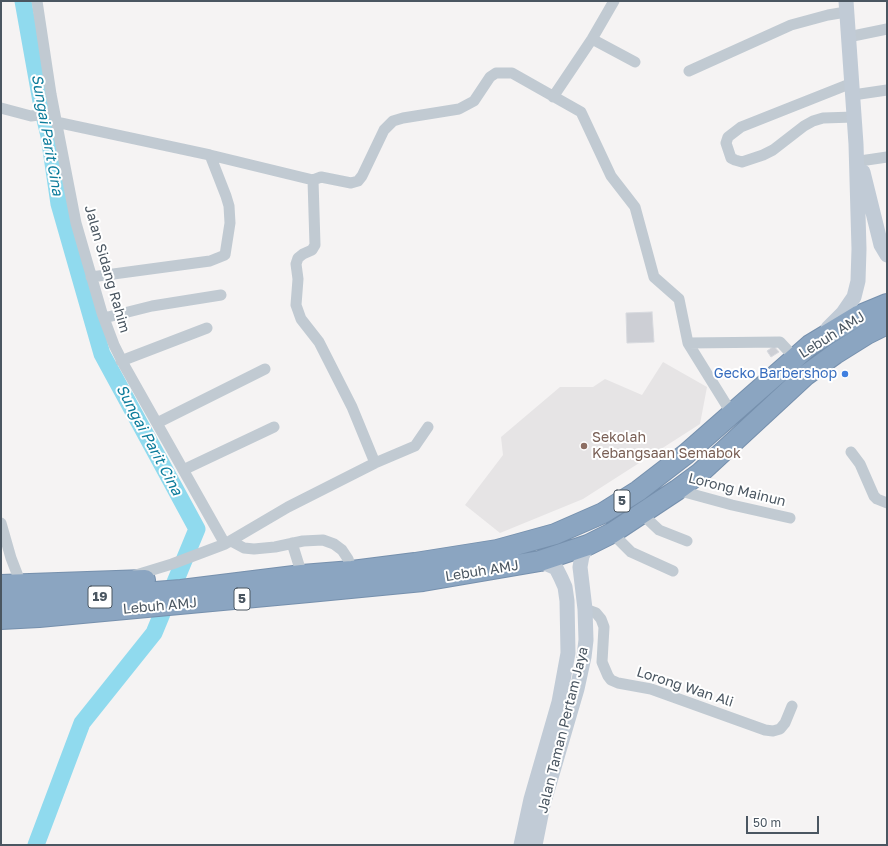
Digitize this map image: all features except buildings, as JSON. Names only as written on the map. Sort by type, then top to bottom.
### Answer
[{"type":"highway","name":"Lebuh AMJ","points":[[305,584],[352,571],[497,550],[555,534],[602,513],[638,491],[686,454],[810,345],[858,316],[887,304]]},
{"type":"highway","name":"Lebuh AMJ","points":[[1,619],[39,609],[169,595],[305,584],[423,581],[540,561],[588,545],[612,533],[642,514],[700,473],[806,375],[835,354],[886,326]]},
{"type":"highway","points":[[1,585],[114,581],[169,595]]},
{"type":"highway","points":[[1,632],[169,595],[305,584]]},
{"type":"highway","name":"Lebuh AMJ","points":[[1,604],[39,609]]},
{"type":"street","name":"Jalan Sidang Rahim","points":[[37,1],[49,116],[76,223],[104,318],[121,361],[184,470],[228,542]]},
{"type":"street","points":[[553,97],[592,39],[614,1]]},
{"type":"street","points":[[689,71],[791,25],[828,15],[846,6],[856,144],[859,249],[858,281],[854,297],[842,313],[810,345]]},
{"type":"street","points":[[848,37],[887,29]]},
{"type":"street","points":[[592,39],[635,62]]},
{"type":"street","points":[[1,108],[31,116],[49,116],[313,180],[321,177],[351,183],[358,181],[362,176],[384,130],[393,122],[403,118],[459,110],[474,101],[490,77],[496,73],[512,73],[581,112],[611,176],[635,207],[654,277],[680,299],[688,343],[732,414]]},
{"type":"street","points":[[854,117],[823,118],[813,121],[804,126],[773,150],[742,162],[731,158],[726,143],[728,137],[741,127],[852,89],[887,90]]},
{"type":"street","points":[[856,144],[881,245],[887,255]]},
{"type":"street","points":[[91,277],[210,261],[225,255],[230,223],[229,206],[210,155]]},
{"type":"street","points":[[860,161],[887,156]]},
{"type":"street","points":[[313,180],[315,245],[312,250],[298,258],[296,264],[298,279],[296,305],[301,319],[319,342],[352,407],[375,463]]},
{"type":"street","points":[[104,318],[152,306],[220,295]]},
{"type":"street","points":[[121,361],[208,328]]},
{"type":"street","points":[[688,343],[780,342],[795,358]]},
{"type":"street","points":[[157,423],[265,369]]},
{"type":"street","points":[[184,470],[274,427]]},
{"type":"street","points":[[169,595],[210,551],[288,507],[375,463],[415,446],[428,427]]},
{"type":"street","points":[[851,452],[860,464],[874,496],[877,499],[887,503]]},
{"type":"street","name":"Lorong Mainun","points":[[677,490],[732,505],[790,518]]},
{"type":"street","points":[[642,514],[659,530],[687,541]]},
{"type":"street","points":[[1,523],[11,558],[21,584]]},
{"type":"street","points":[[612,533],[631,552],[673,571]]},
{"type":"street","points":[[228,542],[244,548],[254,549],[275,547],[302,541],[323,540],[334,544],[342,550],[352,571]]},
{"type":"street","points":[[292,544],[305,584]]},
{"type":"street","name":"Jalan Taman Pertam Jaya","points":[[535,845],[543,805],[577,689],[584,657],[586,640],[585,609],[580,567],[582,556],[588,545]]},
{"type":"street","name":"Jalan Taman Pertam Jaya","points":[[521,845],[531,798],[559,702],[568,653],[567,601],[565,587],[556,568],[540,561]]},
{"type":"street","name":"Lorong Wan Ali","points":[[585,609],[596,613],[601,619],[604,627],[605,633],[602,648],[603,666],[611,680],[618,683],[651,689],[769,731],[780,729],[785,723],[792,706]]},
{"type":"shaded area","name":"Sekolah Kebangsaan Semabok","points":[[663,362],[707,387],[700,424],[583,499],[500,533],[465,505],[503,455],[501,437],[560,387],[593,387],[605,379],[642,395]]},
{"type":"waterway","name":"Sungai Parit Cina","points":[[23,1],[42,107],[49,136],[59,204],[102,354],[197,529],[154,633],[82,723],[36,845]]},
{"type":"place","name":"Gecko Barbershop","points":[[845,374]]},
{"type":"place","name":"Sekolah Kebangsaan Semabok","points":[[584,446]]}]
